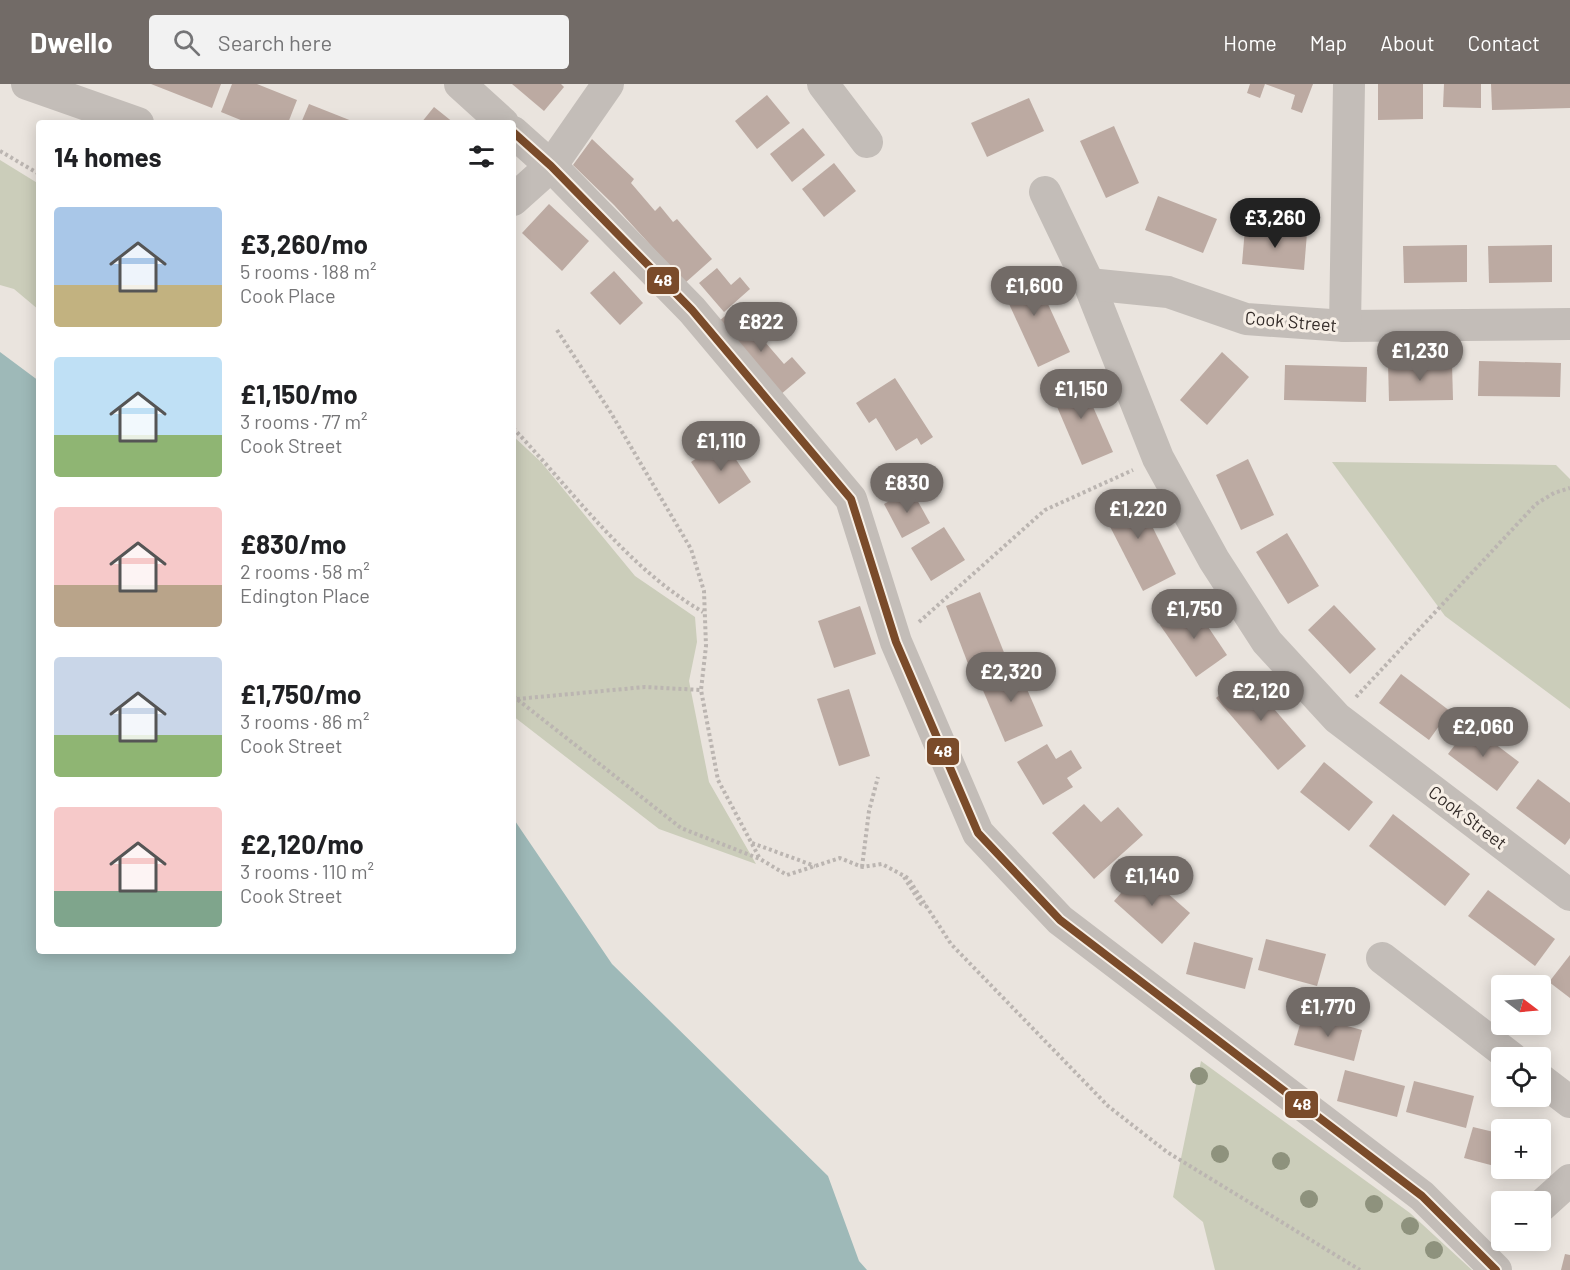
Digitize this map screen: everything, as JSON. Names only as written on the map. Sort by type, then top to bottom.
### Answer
[{"type":"street","points":[[27,84],[129,120]]},
{"type":"street","points":[[460,84],[500,120]]},
{"type":"street","points":[[516,197],[551,166],[608,84]]},
{"type":"street","points":[[823,84],[867,142]]},
{"type":"street","points":[[1345,326],[1349,84]]},
{"type":"street","points":[[516,135],[551,166],[693,310],[851,499],[896,642],[978,833],[1060,920],[1422,1196],[1495,1256]]},
{"type":"street","name":"Cook Street","points":[[1045,192],[1089,284],[1158,458],[1214,560],[1267,642],[1337,718],[1570,895]]},
{"type":"street","name":"Cook Street","points":[[1089,284],[1168,292],[1246,319],[1345,326],[1570,324]]},
{"type":"street","points":[[1382,958],[1498,1047]]},
{"type":"street","points":[[1551,1087],[1570,1102]]},
{"type":"street","points":[[1551,1197],[1570,1180]]},
{"type":"path","points":[[0,151],[36,172]]},
{"type":"path","points":[[557,330],[612,413],[691,549],[704,591],[706,646],[701,690],[718,780],[760,859]]},
{"type":"path","points":[[516,431],[566,483],[600,527],[672,594],[704,613]]},
{"type":"path","points":[[935,608],[1045,510],[1158,458]]},
{"type":"path","points":[[1337,718],[1536,504],[1554,493],[1570,488]]},
{"type":"path","points":[[516,698],[645,687],[701,690]]},
{"type":"path","points":[[516,699],[681,828],[760,859],[787,875],[840,858],[862,867],[882,864],[908,878],[951,944],[1108,1106],[1167,1152],[1360,1270]]},
{"type":"path","points":[[862,867],[869,812],[878,777]]},
{"type":"path","points":[[751,843],[816,866]]},
{"type":"green space","points":[[0,160],[36,182],[36,307],[14,289],[0,285]]},
{"type":"green space","points":[[516,439],[541,462],[635,576],[695,617],[697,642],[689,681],[709,782],[756,864],[659,829],[516,718]]},
{"type":"green space","points":[[1332,462],[1556,465],[1570,479],[1570,709],[1445,616]]},
{"type":"green space","points":[[1201,1061],[1410,1213],[1472,1270],[1215,1270],[1203,1222],[1173,1197]]},
{"type":"water","points":[[0,352],[36,379],[36,954],[516,954],[516,822],[612,964],[828,1176],[859,1261],[867,1270],[0,1270]]},
{"type":"building","points":[[151,84],[221,84],[212,108]]},
{"type":"building","points":[[232,84],[257,84],[297,100],[289,120],[241,120],[221,112]]},
{"type":"building","points":[[512,84],[561,84],[564,87],[544,111]]},
{"type":"building","points":[[1250,84],[1265,84],[1260,98],[1247,93]]},
{"type":"building","points":[[1265,84],[1313,84],[1302,113],[1291,109],[1295,95]]},
{"type":"building","points":[[1378,84],[1423,84],[1423,119],[1378,120]]},
{"type":"building","points":[[1444,84],[1481,84],[1481,108],[1443,107]]},
{"type":"building","points":[[1491,84],[1570,84],[1570,108],[1492,110]]},
{"type":"building","points":[[767,95],[790,123],[757,149],[735,121]]},
{"type":"building","points":[[1029,98],[1044,131],[987,157],[971,123]]},
{"type":"building","points":[[309,104],[349,120],[302,120]]},
{"type":"building","points":[[434,107],[450,120],[423,120]]},
{"type":"building","points":[[1114,126],[1139,183],[1106,198],[1080,141]]},
{"type":"building","points":[[803,128],[825,155],[792,182],[770,154]]},
{"type":"building","points":[[592,139],[634,179],[631,183],[655,211],[660,206],[673,222],[677,219],[712,259],[685,283],[614,205],[573,165]]},
{"type":"building","points":[[834,163],[856,191],[824,217],[802,189]]},
{"type":"building","points":[[1158,196],[1217,219],[1203,253],[1145,230]]},
{"type":"building","points":[[549,204],[589,241],[562,271],[522,233]]},
{"type":"building","points":[[1245,228],[1307,233],[1304,270],[1242,264]]},
{"type":"building","points":[[1467,245],[1467,282],[1404,283],[1403,246]]},
{"type":"building","points":[[1552,245],[1552,282],[1489,283],[1488,246]]},
{"type":"building","points":[[1031,267],[1070,352],[1038,367],[999,282]]},
{"type":"building","points":[[717,268],[731,285],[740,277],[750,289],[724,312],[699,283]]},
{"type":"building","points":[[614,271],[643,303],[620,325],[590,293]]},
{"type":"building","points":[[735,307],[784,364],[792,357],[806,373],[780,395],[717,323]]},
{"type":"building","points":[[1222,352],[1249,377],[1207,425],[1180,400]]},
{"type":"building","points":[[1479,361],[1561,363],[1560,397],[1478,396]]},
{"type":"building","points":[[1388,363],[1452,363],[1453,400],[1389,401]]},
{"type":"building","points":[[1285,365],[1367,367],[1366,402],[1284,400]]},
{"type":"building","points":[[1079,375],[1113,452],[1082,465],[1049,388]]},
{"type":"building","points":[[895,378],[933,437],[921,445],[917,438],[896,451],[876,418],[869,423],[856,403]]},
{"type":"building","points":[[723,440],[751,482],[719,504],[691,462]]},
{"type":"building","points":[[1248,459],[1274,515],[1241,530],[1216,475]]},
{"type":"building","points":[[911,489],[930,523],[902,538],[884,504]]},
{"type":"building","points":[[1134,490],[1176,574],[1143,591],[1100,507]]},
{"type":"building","points":[[944,527],[965,560],[931,581],[911,548]]},
{"type":"building","points":[[1287,533],[1319,586],[1288,604],[1256,552]]},
{"type":"building","points":[[980,592],[1005,655],[970,669],[946,606]]},
{"type":"building","points":[[1192,603],[1227,655],[1196,677],[1160,625]]},
{"type":"building","points":[[1334,605],[1376,649],[1350,674],[1308,630]]},
{"type":"building","points":[[860,606],[876,654],[834,668],[818,621]]},
{"type":"building","points":[[1016,664],[1043,726],[1005,742],[979,681]]},
{"type":"building","points":[[1244,674],[1306,746],[1278,770],[1216,698]]},
{"type":"building","points":[[1401,674],[1450,711],[1429,740],[1379,703]]},
{"type":"building","points":[[849,689],[870,756],[839,766],[817,699]]},
{"type":"building","points":[[1470,725],[1519,762],[1497,791],[1448,754]]},
{"type":"building","points":[[1047,744],[1056,759],[1071,750],[1082,768],[1067,778],[1073,787],[1043,805],[1017,762]]},
{"type":"building","points":[[1324,762],[1373,802],[1349,831],[1300,792]]},
{"type":"building","points":[[1538,779],[1570,803],[1570,838],[1565,845],[1516,808]]},
{"type":"building","points":[[1084,804],[1101,822],[1118,807],[1143,835],[1094,879],[1052,833]]},
{"type":"building","points":[[1393,814],[1470,874],[1445,906],[1369,846]]},
{"type":"building","points":[[1141,870],[1190,913],[1162,944],[1114,901]]},
{"type":"building","points":[[1488,890],[1555,939],[1535,966],[1468,916]]},
{"type":"building","points":[[1266,939],[1326,954],[1317,986],[1258,970]]},
{"type":"building","points":[[1194,942],[1253,958],[1245,989],[1186,974]]},
{"type":"building","points":[[1570,955],[1570,998],[1551,984],[1551,979]]},
{"type":"building","points":[[1303,1014],[1362,1030],[1354,1061],[1294,1045]]},
{"type":"building","points":[[1345,1070],[1405,1086],[1397,1117],[1337,1101]]},
{"type":"building","points":[[1414,1081],[1474,1096],[1466,1128],[1406,1112]]},
{"type":"building","points":[[1473,1127],[1491,1131],[1491,1165],[1464,1158]]},
{"type":"building","points":[[1565,1254],[1570,1255],[1570,1270],[1561,1270]]},
{"type":"transit line","name":"48","points":[[516,135],[551,166],[692,310],[851,499],[896,642],[978,833],[1060,920],[1422,1196],[1496,1270]]}]
